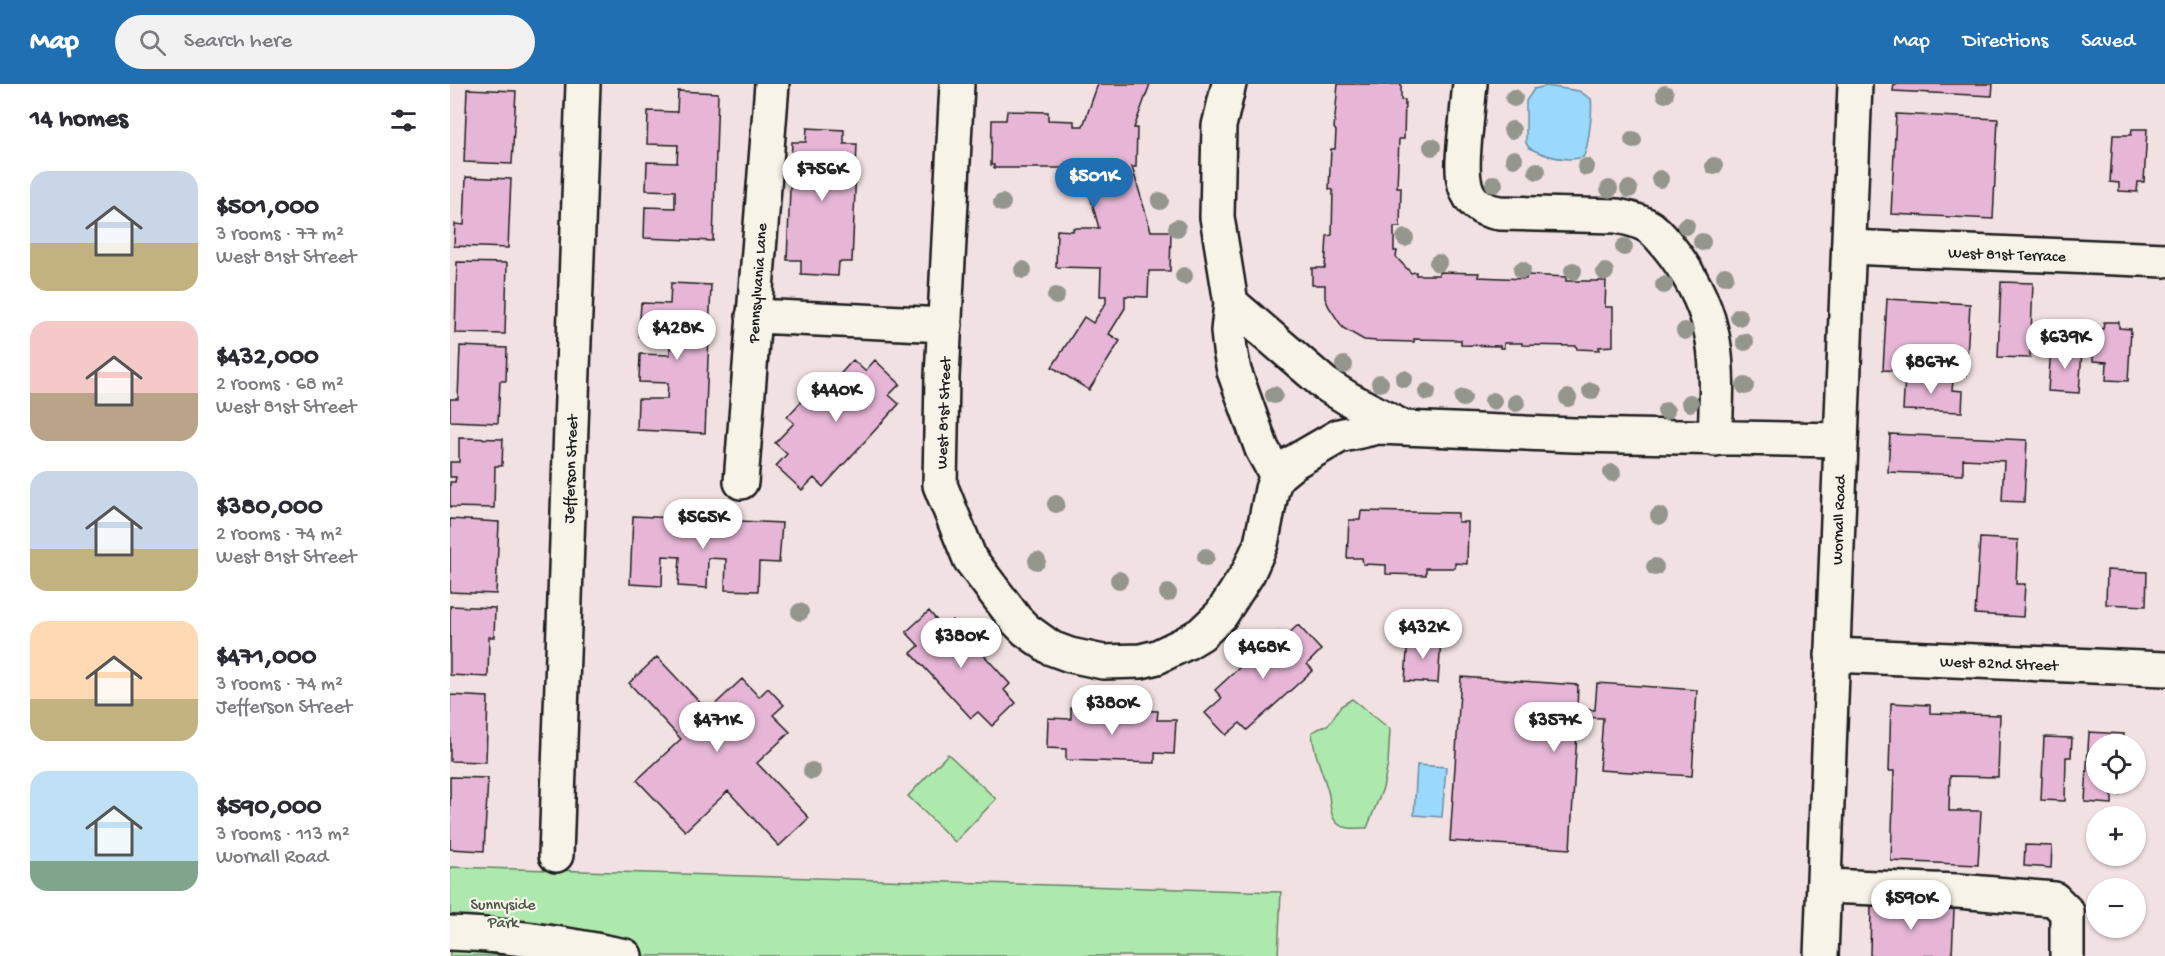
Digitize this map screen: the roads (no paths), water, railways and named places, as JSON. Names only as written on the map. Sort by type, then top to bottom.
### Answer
[{"type":"street","name":"Jefferson Street","points":[[556,855],[583,84]]},
{"type":"street","name":"Pennsylvania Lane","points":[[741,482],[772,84]]},
{"type":"street","name":"West 81st Street","points":[[957,84],[940,485],[970,559],[1016,620],[1051,648],[1095,661],[1141,661],[1157,657],[1201,634],[1221,615],[1256,557],[1277,476]]},
{"type":"street","points":[[1229,84],[1219,126],[1217,217],[1231,303],[1228,332],[1234,371],[1262,449],[1277,476],[1301,457],[1339,436],[1359,430],[1402,427],[1574,435],[1840,440]]},
{"type":"street","points":[[1470,84],[1462,180],[1470,196],[1482,209],[1500,213],[1631,218],[1650,225],[1684,268],[1703,303],[1713,336],[1718,378],[1715,438]]},
{"type":"street","name":"Wornall Road","points":[[1821,956],[1855,84]]},
{"type":"street","name":"West 81st Terrace","points":[[1848,247],[2165,260]]},
{"type":"street","points":[[1231,303],[1325,384],[1348,399],[1402,427]]},
{"type":"street","points":[[753,316],[945,325]]},
{"type":"street","name":"West 82nd Street","points":[[1832,655],[2165,669]]},
{"type":"street","points":[[1824,886],[1958,891],[2054,899],[2067,912],[2067,956]]},
{"type":"street","points":[[450,933],[482,934],[625,956]]},
{"type":"water","points":[[1546,86],[1579,91],[1591,99],[1590,129],[1583,157],[1569,159],[1555,157],[1529,148],[1526,143],[1526,101],[1534,89]]},
{"type":"water","points":[[1417,765],[1446,767],[1442,817],[1414,815]]},
{"type":"park label","name":"Sunnyside Park","points":[[504,912]]}]
